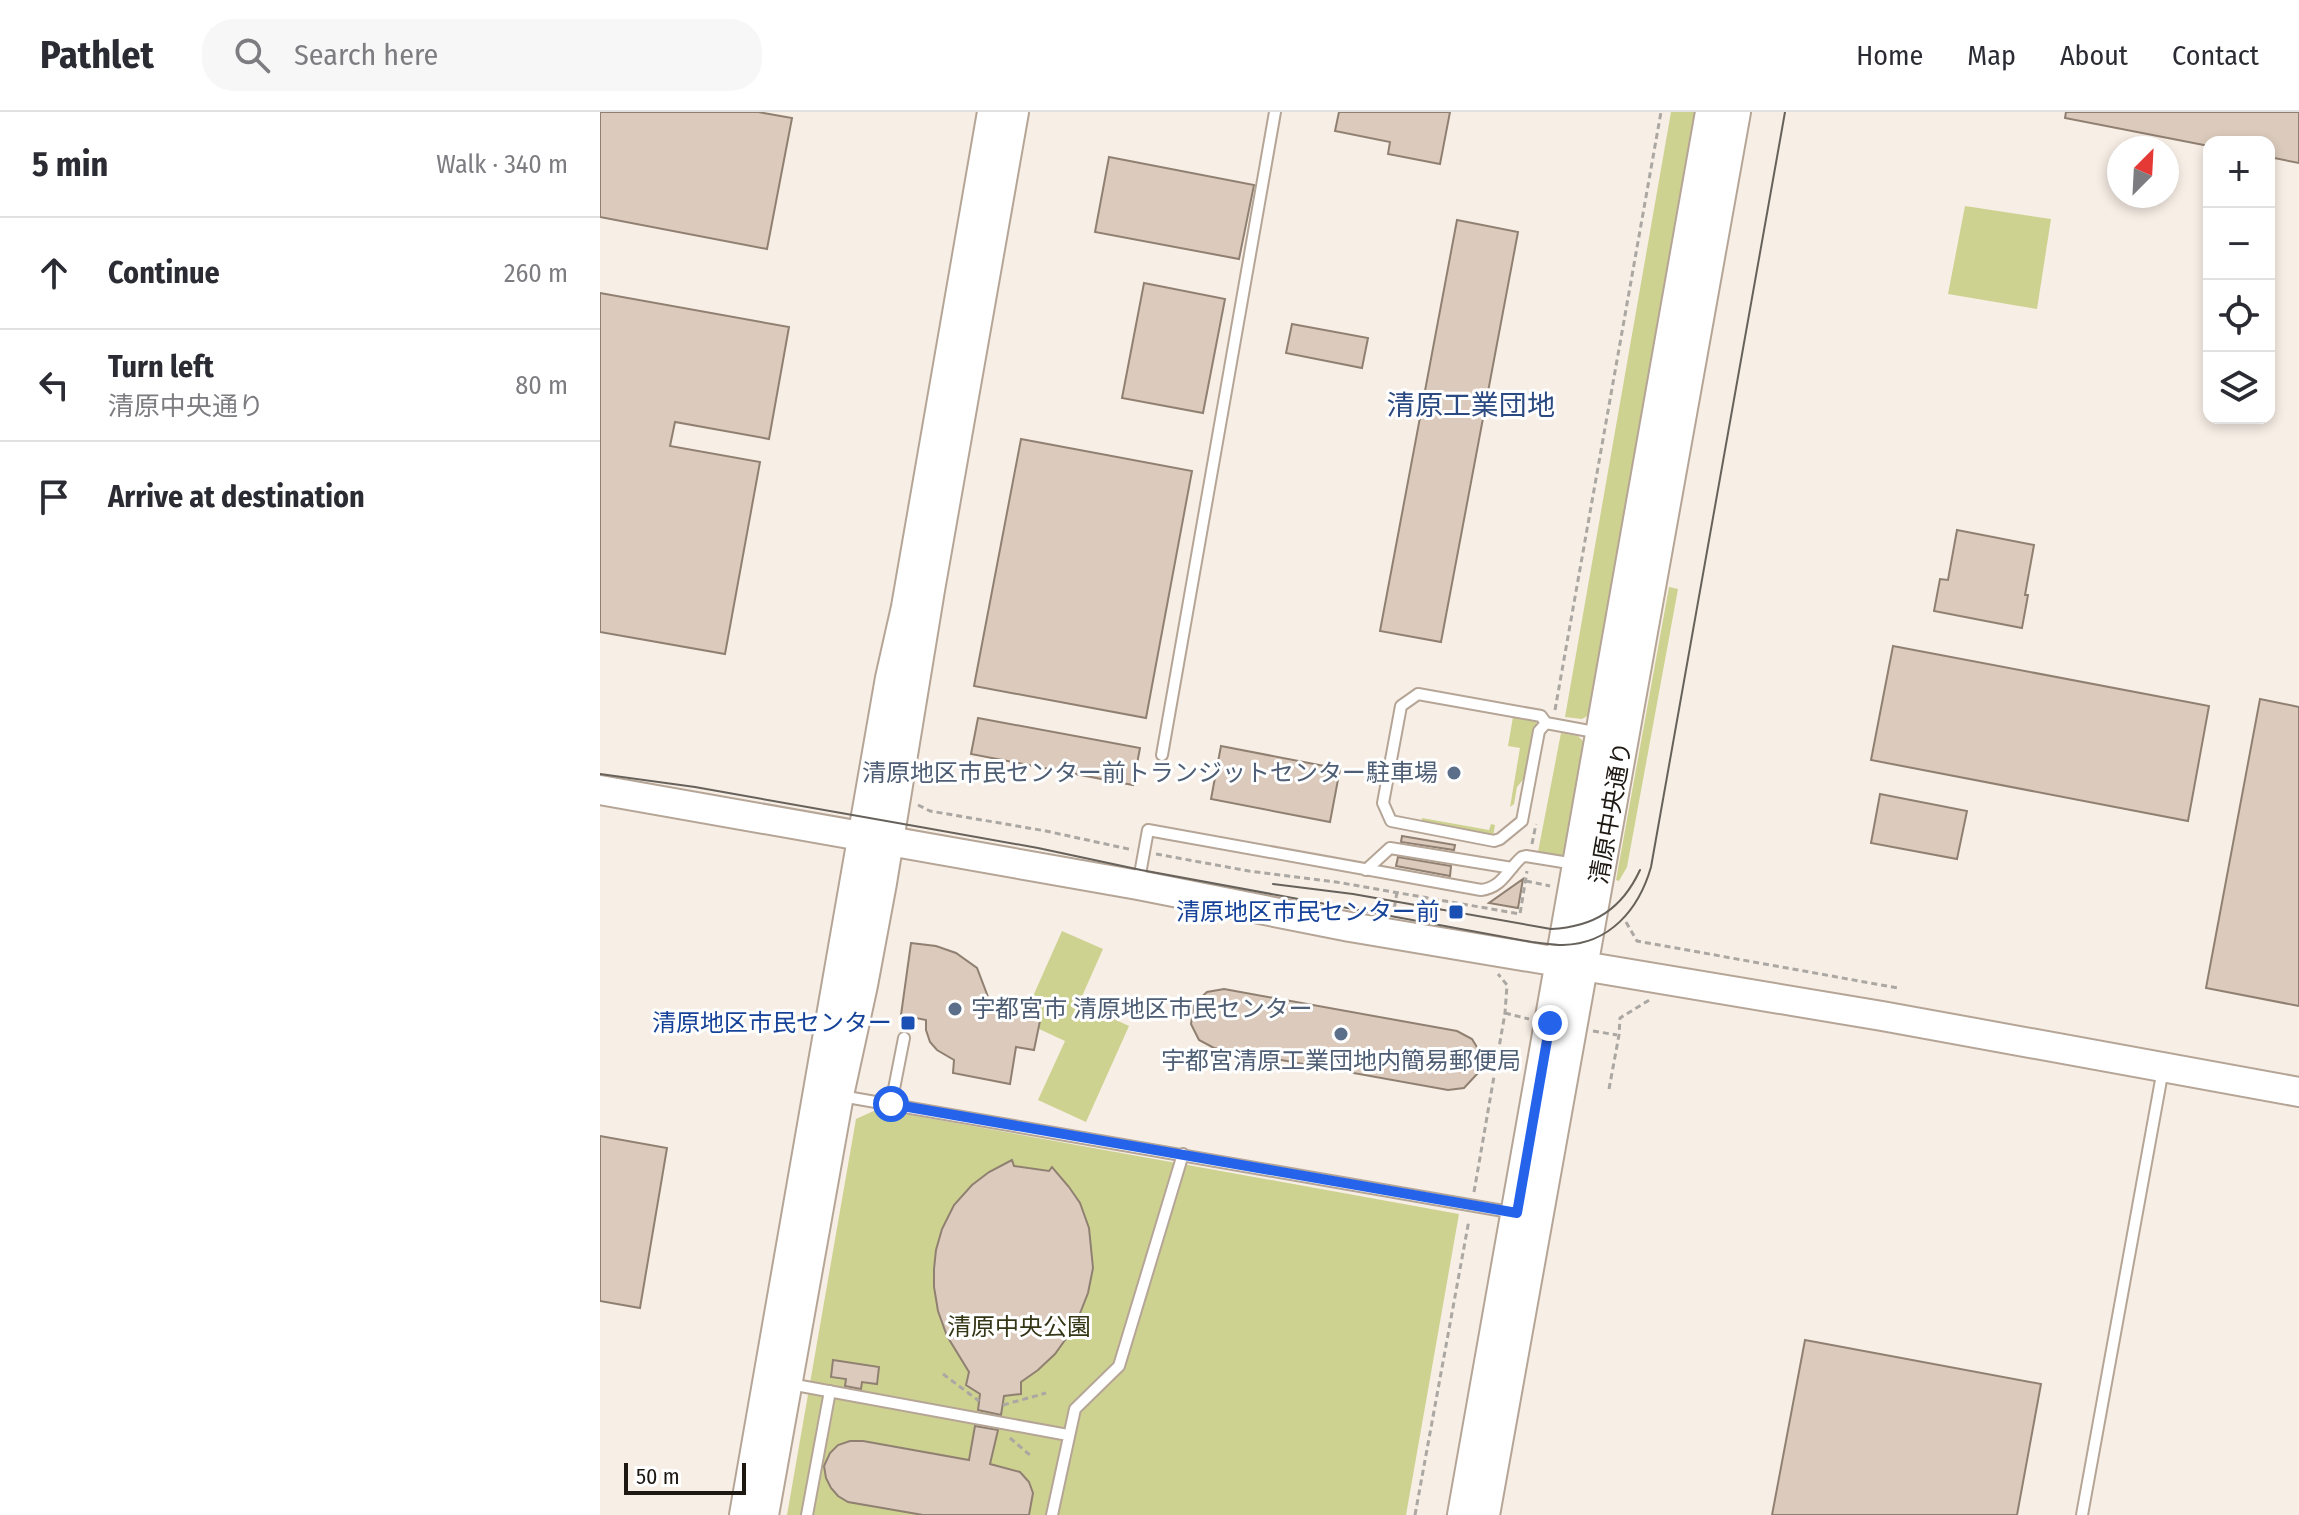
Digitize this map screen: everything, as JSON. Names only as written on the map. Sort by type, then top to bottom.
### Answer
[{"type":"street","points":[[744,1515],[829,1094],[863,985],[890,678],[992,112]]},
{"type":"street","points":[[876,839],[930,590],[1014,112]]},
{"type":"street","name":"清原中央通り","points":[[1572,964],[1577,864],[1710,112]]},
{"type":"street","name":"清原中央通り","points":[[1485,1515],[1529,1215],[1572,964],[1736,112]]},
{"type":"street","points":[[600,790],[1138,885],[1350,927],[2299,1092]]},
{"type":"street","points":[[1742,993],[1885,999],[2299,1073]]},
{"type":"street","points":[[764,1515],[788,1384],[829,1094]]},
{"type":"street","name":"清原中央通り","points":[[1462,1515],[1529,1215]]},
{"type":"lane","points":[[1162,755],[1275,112]]},
{"type":"lane","points":[[1550,723],[1539,731],[1522,821],[1500,839],[1494,841],[1391,821],[1383,803],[1401,706],[1418,694],[1541,716],[1550,723],[1600,733]]},
{"type":"lane","points":[[1138,885],[1148,830],[1481,890],[1500,883],[1522,857],[1577,864]]},
{"type":"lane","points":[[1366,870],[1390,848],[1512,868]]},
{"type":"lane","points":[[891,1104],[904,1038]]},
{"type":"lane","points":[[2082,1515],[2164,1067]]},
{"type":"lane","points":[[829,1094],[1529,1215]]},
{"type":"lane","points":[[1052,1515],[1075,1409],[1119,1366],[1183,1154]]},
{"type":"lane","points":[[788,1384],[1068,1435]]},
{"type":"lane","points":[[807,1515],[830,1391]]},
{"type":"path","points":[[1550,723],[1661,112]]},
{"type":"path","points":[[1520,914],[1537,815]]},
{"type":"path","points":[[1526,881],[1562,888]]},
{"type":"path","points":[[1397,892],[1394,910],[1420,914]]},
{"type":"path","points":[[1626,922],[1637,941],[1898,988]]},
{"type":"path","points":[[1415,1515],[1505,1013],[1507,985],[1494,969]]},
{"type":"path","points":[[1609,1089],[1620,1018],[1652,999]]},
{"type":"path","points":[[1505,1013],[1537,1020]]},
{"type":"path","points":[[1586,1030],[1619,1035]]},
{"type":"path","points":[[943,1374],[979,1401]]},
{"type":"path","points":[[1003,1405],[1046,1393]]},
{"type":"path","points":[[1009,1437],[1031,1456]]},
{"type":"shaded area","points":[[600,112],[2299,112],[2299,1515],[600,1515]]},
{"type":"green space","points":[[1671,112],[1699,112],[1593,713],[1582,719],[1565,717]]},
{"type":"green space","points":[[1965,206],[2051,219],[2037,309],[1948,294]]},
{"type":"green space","points":[[1669,587],[1678,589],[1627,867],[1619,881],[1616,880]]},
{"type":"green space","points":[[1513,717],[1537,721],[1527,775],[1517,787],[1514,804],[1510,807],[1520,748],[1508,746]]},
{"type":"green space","points":[[1561,733],[1578,736],[1588,746],[1568,858],[1538,852]]},
{"type":"green space","points":[[1422,818],[1489,830],[1491,824],[1495,825],[1493,837],[1421,823]]},
{"type":"green space","points":[[1062,931],[1103,949],[1079,1003],[1129,1026],[1086,1122],[1038,1100],[1065,1041],[1022,1021]]},
{"type":"green space","name":"清原中央公園","points":[[878,1109],[1459,1214],[1406,1515],[787,1515],[856,1119]]},
{"type":"building","points":[[600,112],[758,112],[792,118],[767,249],[600,217]]},
{"type":"building","points":[[1339,112],[1450,112],[1440,164],[1388,154],[1390,142],[1335,131]]},
{"type":"building","points":[[2066,112],[2299,112],[2299,163],[2275,158],[2275,136],[2203,136],[2203,145],[2179,140],[2179,136],[2158,136],[2065,118]]},
{"type":"building","points":[[1109,157],[1254,185],[1239,259],[1095,232]]},
{"type":"building","points":[[1457,220],[1518,232],[1441,642],[1380,631]]},
{"type":"building","points":[[1144,283],[1225,299],[1203,413],[1122,398]]},
{"type":"building","points":[[600,293],[789,327],[769,439],[675,422],[670,446],[760,462],[725,654],[600,632]]},
{"type":"building","points":[[1292,324],[1368,338],[1362,368],[1286,353]]},
{"type":"building","points":[[1021,439],[1192,471],[1146,718],[974,686]]},
{"type":"building","points":[[1957,530],[2034,545],[2022,628],[1934,611],[1940,579],[1948,580]]},
{"type":"building","points":[[1893,646],[2209,706],[2188,821],[1871,760]]},
{"type":"building","points":[[2260,699],[2299,707],[2299,1006],[2206,988]]},
{"type":"building","points":[[978,718],[1140,748],[1133,785],[971,754]]},
{"type":"building","points":[[1221,746],[1340,769],[1330,822],[1211,799]]},
{"type":"building","points":[[1880,794],[1967,811],[1957,859],[1871,843]]},
{"type":"building","points":[[1402,836],[1455,845],[1454,850],[1401,842]]},
{"type":"building","points":[[1398,857],[1451,866],[1450,876],[1396,866]]},
{"type":"building","points":[[1523,879],[1518,908],[1489,903]]},
{"type":"building","name":"宇都宮市 清原地区市民センター","points":[[911,943],[936,946],[956,953],[977,968],[990,1002],[1040,1021],[1034,1050],[1016,1047],[1010,1084],[953,1073],[954,1060],[930,1042],[926,1020],[901,1015]]},
{"type":"building","points":[[1224,989],[1457,1031],[1472,1039],[1481,1054],[1478,1073],[1464,1088],[1448,1090],[1214,1048],[1199,1040],[1191,1024],[1194,1004],[1207,992]]},
{"type":"building","points":[[600,1136],[667,1148],[640,1308],[600,1301]]},
{"type":"building","points":[[1012,1160],[1014,1166],[1049,1171],[1052,1167],[1069,1187],[1080,1203],[1089,1228],[1093,1268],[1088,1293],[1075,1326],[1055,1354],[1021,1382],[1021,1394],[1004,1396],[1001,1415],[978,1410],[980,1394],[966,1385],[969,1372],[947,1336],[938,1311],[934,1269],[942,1229],[954,1205],[972,1185]]},
{"type":"building","points":[[1805,1340],[2041,1384],[2017,1515],[1772,1515]]},
{"type":"building","points":[[833,1360],[879,1367],[877,1384],[862,1382],[861,1389],[845,1386],[846,1379],[831,1377]]},
{"type":"building","points":[[975,1426],[998,1430],[990,1464],[1020,1472],[1029,1482],[1033,1493],[1029,1515],[923,1515],[848,1502],[838,1496],[826,1478],[824,1466],[830,1453],[838,1445],[850,1441],[969,1460]]},
{"type":"tram line","points":[[600,774],[695,787],[1038,848],[1532,942],[1580,943],[1608,931],[1639,897],[1651,867],[1785,112]]},
{"type":"tram line","points":[[1273,884],[1353,894],[1551,929],[1581,924],[1605,913],[1625,895],[1640,870]]},
{"type":"place","name":"清原地区市民センター前トランジットセンター駐車場","points":[[1454,773]]},
{"type":"place","name":"清原地区市民センター前","points":[[1456,912]]},
{"type":"place","name":"宇都宮市 清原地区市民センター","points":[[955,1009]]},
{"type":"place","name":"清原地区市民センター","points":[[908,1023]]},
{"type":"place","name":"宇都宮清原工業団地内簡易郵便局","points":[[1341,1034]]},
{"type":"district","name":"清原工業団地","points":[[1471,405]]},
{"type":"route","points":[[891,1104],[1517,1213],[1550,1023]]}]
